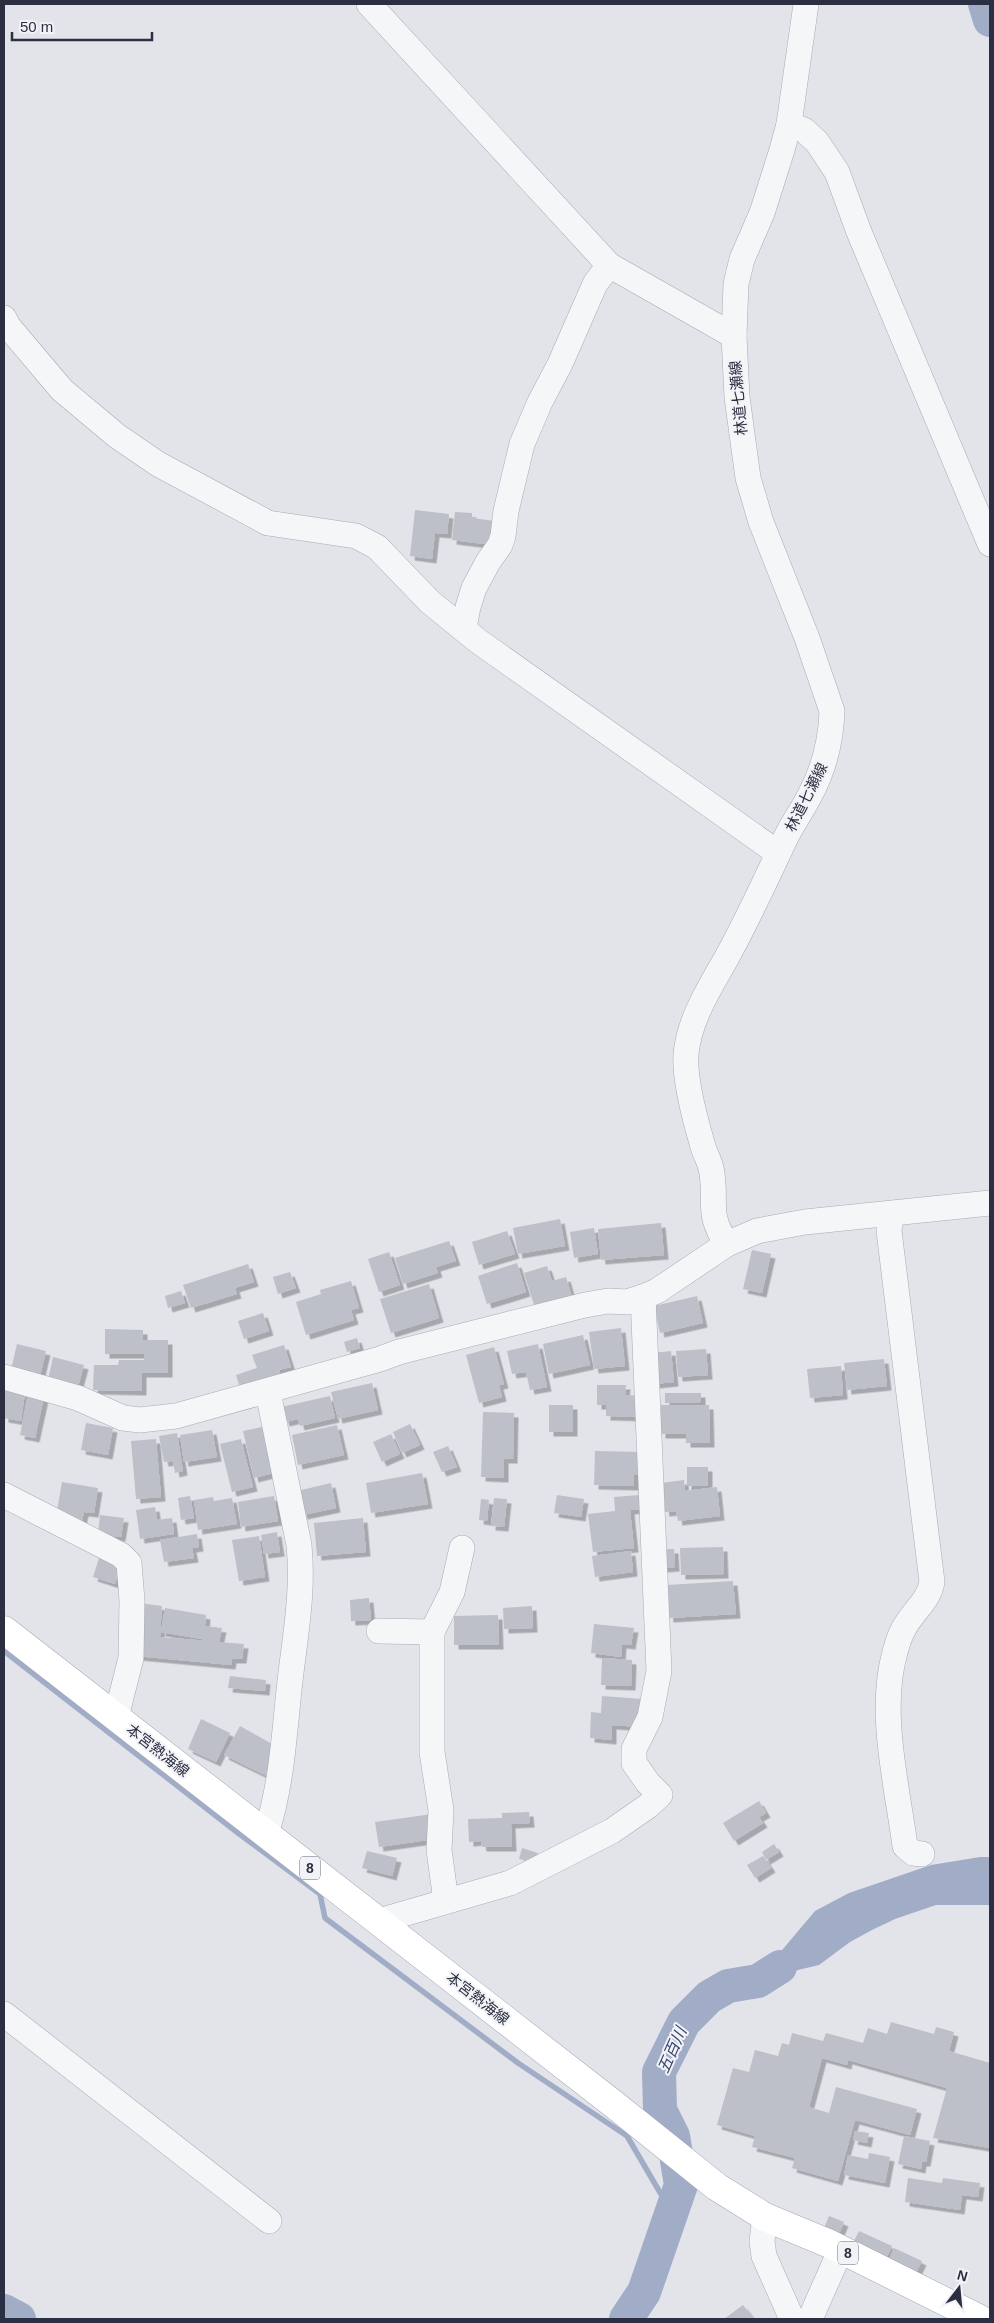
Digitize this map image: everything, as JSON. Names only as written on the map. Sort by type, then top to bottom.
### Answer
[{"type":"main road","name":"本宮熱海線","points":[[4,1630],[380,1921],[717,2187],[765,2216],[842,2250],[980,2319]]},
{"type":"street","points":[[370,4],[609,265],[734,336]]},
{"type":"street","name":"林道七瀬線","points":[[727,1244],[717,1230],[711,1168],[695,1118],[686,1056],[690,1035],[708,993],[746,923],[778,853],[811,793],[827,756],[832,711],[807,638],[761,522],[748,478],[737,397],[734,336],[734,302],[739,268],[770,190],[789,124],[806,4]]},
{"type":"street","points":[[789,124],[804,130],[817,142],[837,172],[859,232],[990,544]]},
{"type":"street","points":[[464,628],[474,588],[500,545],[503,536],[506,511],[522,444],[595,284],[609,265]]},
{"type":"street","points":[[4,318],[8,326],[62,390],[116,436],[151,459],[268,523],[356,536],[369,542],[388,556],[430,602],[478,641],[778,853]]},
{"type":"street","points":[[4,1377],[78,1398],[123,1418],[140,1420],[176,1416],[268,1392],[441,1341],[585,1305],[608,1301],[627,1302],[643,1297],[658,1291],[727,1244],[757,1231],[780,1226],[990,1203]]},
{"type":"street","points":[[890,1214],[889,1231],[932,1582],[929,1593],[903,1630],[892,1668],[887,1717],[905,1846],[913,1853],[922,1854]]},
{"type":"street","points":[[380,1921],[446,1901],[484,1892],[536,1871],[573,1849],[612,1831],[648,1806],[660,1795],[648,1783],[634,1763],[634,1749],[650,1717],[659,1671],[643,1297]]},
{"type":"street","points":[[266,1834],[276,1802],[284,1755],[302,1570],[299,1545],[268,1392]]},
{"type":"street","points":[[4,1495],[122,1555],[129,1563],[132,1601],[130,1658],[116,1717]]},
{"type":"street","points":[[446,1901],[440,1850],[441,1810],[432,1752],[432,1632],[452,1592],[462,1548]]},
{"type":"street","points":[[378,1631],[432,1632]]},
{"type":"street","points":[[4,2014],[269,2222]]},
{"type":"street","points":[[765,2216],[762,2241],[764,2256],[792,2319]]},
{"type":"street","points":[[810,2319],[842,2250]]},
{"type":"water","points":[[990,1857],[990,1905],[936,1905],[895,1919],[872,1930],[850,1942],[819,1965],[781,1974],[765,1984],[736,1984],[767,1968],[815,1911],[849,1893],[931,1865]]},
{"type":"building","points":[[415,510],[449,514],[447,534],[435,533],[432,559],[410,556]]},
{"type":"building","points":[[455,512],[472,513],[472,518],[495,521],[492,545],[452,540]]},
{"type":"building","points":[[560,1219],[565,1246],[518,1254],[513,1228]]},
{"type":"building","points":[[661,1223],[664,1255],[601,1260],[598,1229]]},
{"type":"building","points":[[594,1228],[598,1254],[574,1258],[570,1232]]},
{"type":"building","points":[[507,1231],[515,1254],[479,1265],[472,1242]]},
{"type":"building","points":[[449,1241],[456,1261],[436,1267],[438,1273],[403,1284],[395,1258]]},
{"type":"building","points":[[752,1250],[771,1254],[762,1293],[743,1289]]},
{"type":"building","points":[[389,1252],[400,1285],[379,1292],[368,1259]]},
{"type":"building","points":[[517,1263],[526,1292],[487,1304],[478,1276]]},
{"type":"building","points":[[248,1264],[254,1282],[235,1288],[237,1294],[191,1308],[183,1285]]},
{"type":"building","points":[[547,1266],[552,1281],[566,1277],[572,1297],[535,1308],[524,1273]]},
{"type":"building","points":[[290,1272],[296,1288],[278,1294],[273,1277]]},
{"type":"building","points":[[351,1281],[359,1308],[351,1310],[354,1320],[306,1335],[296,1302],[321,1294],[320,1290]]},
{"type":"building","points":[[429,1284],[439,1318],[391,1333],[380,1299]]},
{"type":"building","points":[[181,1291],[185,1303],[168,1308],[165,1296]]},
{"type":"building","points":[[697,1296],[703,1323],[660,1333],[654,1306]]},
{"type":"building","points":[[263,1313],[269,1331],[244,1339],[238,1321]]},
{"type":"building","points":[[621,1328],[625,1366],[594,1369],[589,1332]]},
{"type":"building","points":[[105,1329],[143,1330],[143,1340],[168,1340],[168,1373],[142,1373],[142,1391],[93,1390],[94,1365],[118,1365],[119,1360],[144,1360],[144,1354],[105,1354]]},
{"type":"building","points":[[583,1335],[590,1365],[549,1374],[543,1344]]},
{"type":"building","points":[[357,1338],[360,1348],[347,1352],[344,1342]]},
{"type":"building","points":[[17,1344],[46,1351],[40,1376],[11,1370]]},
{"type":"building","points":[[538,1344],[547,1387],[530,1390],[526,1372],[512,1374],[507,1351]]},
{"type":"building","points":[[284,1345],[291,1367],[279,1370],[281,1376],[242,1394],[236,1375],[257,1368],[252,1355]]},
{"type":"building","points":[[494,1347],[504,1384],[499,1385],[502,1397],[479,1403],[466,1355]]},
{"type":"building","points":[[706,1349],[708,1375],[678,1377],[676,1351]]},
{"type":"building","points":[[671,1351],[674,1382],[655,1384],[652,1353]]},
{"type":"building","points":[[53,1357],[84,1365],[78,1387],[48,1380]]},
{"type":"building","points":[[884,1359],[887,1386],[847,1390],[844,1363]]},
{"type":"building","points":[[841,1366],[843,1395],[810,1398],[807,1369]]},
{"type":"building","points":[[372,1383],[378,1410],[338,1419],[331,1392]]},
{"type":"building","points":[[597,1385],[626,1385],[625,1395],[643,1396],[643,1417],[606,1416],[606,1405],[597,1405]]},
{"type":"building","points":[[4,1389],[25,1393],[21,1421],[4,1418]]},
{"type":"building","points":[[665,1393],[701,1393],[701,1402],[665,1403]]},
{"type":"building","points":[[28,1394],[44,1397],[35,1438],[20,1435]]},
{"type":"building","points":[[330,1396],[335,1418],[300,1426],[298,1419],[285,1422],[281,1407]]},
{"type":"building","points":[[549,1405],[573,1405],[573,1432],[549,1432]]},
{"type":"building","points":[[661,1405],[709,1405],[710,1443],[686,1443],[686,1434],[661,1434]]},
{"type":"building","points":[[483,1412],[514,1413],[513,1459],[504,1459],[504,1478],[481,1477]]},
{"type":"building","points":[[86,1423],[113,1428],[108,1455],[81,1450]]},
{"type":"building","points":[[410,1424],[420,1445],[402,1453],[393,1432]]},
{"type":"building","points":[[337,1425],[344,1455],[298,1465],[292,1435]]},
{"type":"building","points":[[266,1426],[277,1472],[254,1478],[243,1431]]},
{"type":"building","points":[[212,1430],[217,1457],[184,1462],[180,1435]]},
{"type":"building","points":[[177,1433],[183,1471],[175,1473],[173,1461],[164,1462],[159,1436]]},
{"type":"building","points":[[391,1434],[400,1454],[382,1462],[373,1442]]},
{"type":"building","points":[[156,1439],[161,1497],[136,1499],[131,1441]]},
{"type":"building","points":[[241,1439],[253,1487],[232,1492],[220,1444]]},
{"type":"building","points":[[448,1446],[457,1467],[442,1472],[433,1452]]},
{"type":"building","points":[[595,1451],[643,1452],[643,1475],[634,1475],[634,1486],[594,1485]]},
{"type":"building","points":[[687,1467],[708,1467],[708,1486],[687,1486]]},
{"type":"building","points":[[422,1473],[428,1504],[371,1513],[366,1483]]},
{"type":"building","points":[[684,1480],[685,1491],[717,1487],[720,1516],[678,1521],[676,1511],[665,1512],[661,1483]]},
{"type":"building","points":[[62,1482],[98,1488],[94,1513],[84,1512],[82,1521],[56,1516]]},
{"type":"building","points":[[331,1483],[336,1508],[303,1515],[297,1491]]},
{"type":"building","points":[[557,1495],[584,1499],[581,1517],[554,1513]]},
{"type":"building","points":[[639,1495],[641,1509],[630,1510],[634,1548],[593,1552],[588,1514],[615,1511],[614,1497]]},
{"type":"building","points":[[190,1496],[194,1518],[181,1520],[178,1498]]},
{"type":"building","points":[[274,1496],[278,1521],[241,1527],[238,1502]]},
{"type":"building","points":[[213,1497],[214,1501],[232,1498],[237,1524],[198,1530],[194,1500]]},
{"type":"building","points":[[494,1498],[507,1499],[504,1527],[491,1526]]},
{"type":"building","points":[[481,1499],[489,1500],[487,1521],[479,1520]]},
{"type":"building","points":[[155,1507],[157,1520],[172,1518],[174,1534],[140,1539],[136,1510]]},
{"type":"building","points":[[100,1515],[124,1518],[121,1537],[98,1535]]},
{"type":"building","points":[[363,1518],[366,1552],[317,1556],[314,1523]]},
{"type":"building","points":[[277,1532],[280,1552],[264,1554],[261,1535]]},
{"type":"building","points":[[197,1534],[199,1547],[192,1548],[194,1558],[164,1562],[160,1540]]},
{"type":"building","points":[[259,1536],[265,1577],[239,1581],[232,1540]]},
{"type":"building","points":[[723,1547],[724,1574],[681,1575],[680,1548]]},
{"type":"building","points":[[661,1549],[674,1549],[675,1567],[662,1568]]},
{"type":"building","points":[[631,1551],[633,1572],[595,1577],[592,1556]]},
{"type":"building","points":[[100,1555],[122,1562],[115,1584],[93,1577]]},
{"type":"building","points":[[733,1581],[736,1614],[669,1618],[667,1585]]},
{"type":"building","points":[[369,1598],[371,1620],[351,1621],[350,1600]]},
{"type":"building","points":[[140,1603],[162,1606],[160,1637],[244,1644],[242,1659],[232,1659],[231,1665],[136,1656]]},
{"type":"building","points":[[532,1606],[533,1628],[504,1629],[503,1608]]},
{"type":"building","points":[[165,1608],[206,1615],[205,1626],[222,1628],[219,1642],[161,1632]]},
{"type":"building","points":[[498,1615],[499,1645],[454,1645],[454,1616]]},
{"type":"building","points":[[594,1624],[634,1628],[631,1645],[622,1644],[621,1657],[591,1653]]},
{"type":"building","points":[[602,1658],[632,1660],[631,1686],[601,1685]]},
{"type":"building","points":[[230,1676],[266,1680],[265,1691],[228,1688]]},
{"type":"building","points":[[602,1696],[643,1699],[641,1727],[612,1725],[612,1740],[590,1738],[591,1712],[601,1713]]},
{"type":"building","points":[[201,1719],[230,1733],[216,1762],[188,1749]]},
{"type":"building","points":[[240,1726],[272,1744],[267,1776],[224,1755]]},
{"type":"building","points":[[759,1801],[766,1813],[759,1817],[763,1823],[734,1841],[723,1823]]},
{"type":"building","points":[[529,1812],[530,1823],[511,1824],[512,1847],[482,1847],[481,1841],[469,1842],[468,1819],[502,1818],[502,1813]]},
{"type":"building","points":[[432,1814],[435,1839],[379,1847],[375,1822]]},
{"type":"building","points":[[774,1844],[779,1852],[766,1860],[762,1852]]},
{"type":"building","points":[[522,1848],[538,1853],[535,1863],[519,1859]]},
{"type":"building","points":[[367,1851],[397,1858],[392,1876],[362,1868]]},
{"type":"building","points":[[763,1856],[771,1868],[755,1878],[747,1865]]},
{"type":"building","points":[[891,2022],[934,2034],[936,2027],[954,2032],[949,2051],[990,2063],[990,2148],[933,2138],[947,2088],[848,2060],[847,2065],[822,2058],[809,2107],[829,2113],[836,2087],[917,2109],[910,2135],[855,2120],[838,2181],[792,2168],[795,2158],[752,2147],[755,2136],[717,2125],[733,2068],[749,2072],[755,2050],[778,2056],[782,2043],[789,2045],[792,2033],[823,2041],[826,2033],[863,2043],[868,2028],[887,2034]]},
{"type":"building","points":[[855,2131],[869,2133],[867,2143],[853,2140]]},
{"type":"building","points":[[904,2136],[930,2141],[926,2162],[922,2162],[921,2169],[898,2164]]},
{"type":"building","points":[[869,2153],[890,2157],[885,2183],[844,2175],[848,2155],[868,2159]]},
{"type":"building","points":[[908,2178],[942,2183],[943,2178],[980,2183],[978,2197],[962,2195],[960,2210],[905,2202]]},
{"type":"building","points":[[829,2216],[844,2222],[839,2234],[824,2228]]},
{"type":"building","points":[[859,2231],[892,2246],[886,2259],[853,2243]]},
{"type":"building","points":[[894,2248],[922,2261],[916,2273],[889,2260]]},
{"type":"building","points":[[743,2305],[754,2319],[724,2319]]},
{"type":"waterway","points":[[985,4],[990,20]]},
{"type":"waterway","points":[[4,1651],[238,1833],[320,1894],[325,1918],[518,2063],[627,2136],[672,2213]]},
{"type":"waterway","name":"五百川","points":[[626,2319],[644,2292],[681,2185],[673,2136],[660,2110],[659,2072],[684,2022],[709,1997],[728,1986],[758,1981],[780,1967]]},
{"type":"waterway","name":"五百川","points":[[4,2311],[19,2319]]}]
